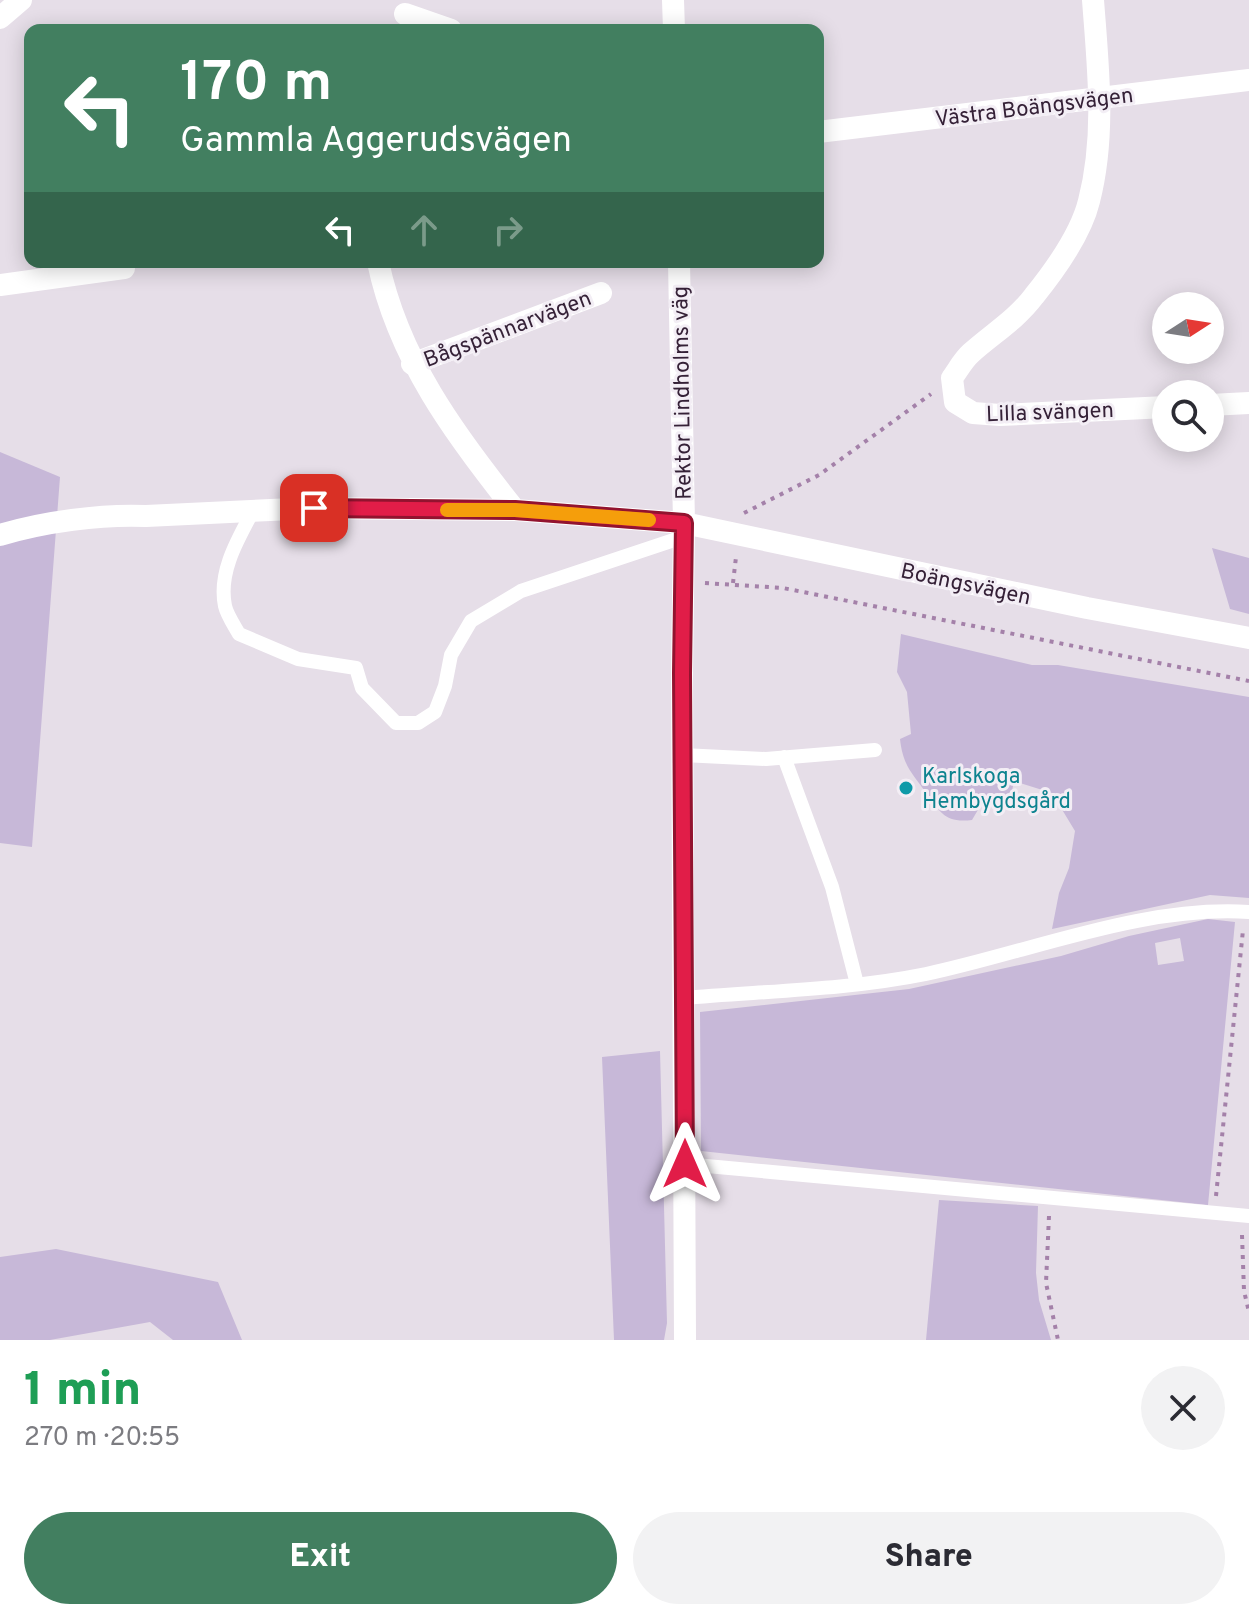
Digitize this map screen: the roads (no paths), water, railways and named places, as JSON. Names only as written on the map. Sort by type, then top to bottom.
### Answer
[{"type":"street","points":[[0,18],[21,0]]},
{"type":"street","points":[[673,0],[674,24]]},
{"type":"street","points":[[1093,0],[1101,98]]},
{"type":"street","points":[[405,15],[433,24]]},
{"type":"street","name":"Västra Boängsvägen","points":[[824,131],[1249,80]]},
{"type":"street","name":"Lilla svängen","points":[[1101,98],[1089,203],[1071,241],[1034,297],[1009,324],[969,355],[952,378],[955,402],[973,413],[1000,415],[1152,408]]},
{"type":"street","points":[[0,285],[124,268]]},
{"type":"street","name":"Bågspännarvägen","points":[[380,268],[397,327],[412,364],[515,510]]},
{"type":"street","name":"Rektor Lindholms väg","points":[[679,268],[684,530],[685,1340]]},
{"type":"street","name":"Bågspännarvägen","points":[[412,364],[601,293]]},
{"type":"street","points":[[1224,404],[1249,403]]},
{"type":"street","name":"Boängsvägen","points":[[0,535],[19,529],[120,515],[314,508],[515,510],[738,535],[1087,608],[1249,638]]},
{"type":"lane","points":[[253,511],[236,542],[223,582],[225,608],[239,634],[298,659],[356,668],[362,688],[396,723],[418,723],[435,712],[445,686],[451,655],[471,621],[521,591],[684,530]]},
{"type":"lane","points":[[682,755],[766,759],[875,750]]},
{"type":"lane","points":[[784,757],[832,887],[857,984]]},
{"type":"lane","points":[[683,998],[857,984],[923,974],[1130,923],[1217,910],[1247,912]]},
{"type":"lane","points":[[685,1164],[1245,1216]]},
{"type":"place","name":"Karlskoga Hembygdsgård","points":[[906,788]]}]
